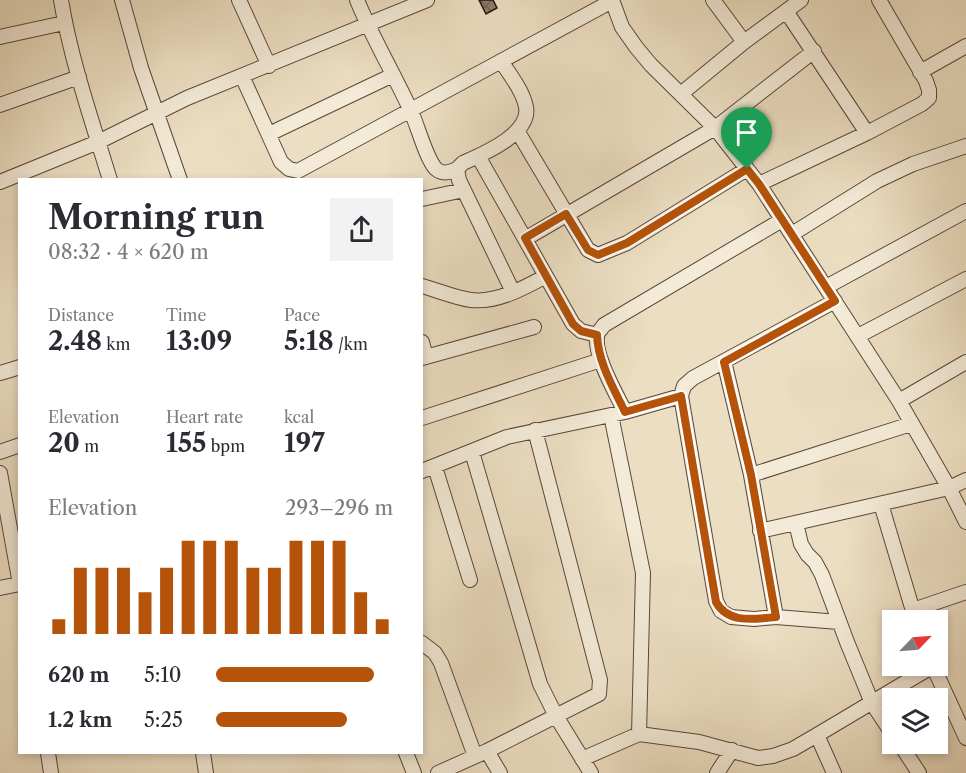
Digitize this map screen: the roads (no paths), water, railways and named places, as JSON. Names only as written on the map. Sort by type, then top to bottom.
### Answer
[{"type":"street","points":[[61,0],[64,23],[109,178]]},
{"type":"street","points":[[122,0],[141,68],[179,178]]},
{"type":"street","points":[[239,0],[268,66]]},
{"type":"street","points":[[357,0],[367,25],[411,110],[431,162],[437,170],[447,173],[458,169],[463,163],[518,132],[527,108],[521,93],[501,61]]},
{"type":"street","points":[[34,175],[187,98],[428,0]]},
{"type":"street","points":[[242,76],[281,162],[289,169],[298,171],[612,0],[622,27],[636,47],[715,128],[759,184],[899,401],[950,488],[966,522]]},
{"type":"street","points":[[713,0],[744,42]]},
{"type":"street","points":[[682,93],[744,42],[801,0]]},
{"type":"street","points":[[759,184],[867,133],[929,98],[929,90],[920,72],[879,0]]},
{"type":"street","points":[[786,11],[867,133]]},
{"type":"street","points":[[0,37],[64,23]]},
{"type":"street","points":[[920,72],[966,46]]},
{"type":"street","points":[[525,238],[715,128],[814,51]]},
{"type":"street","points":[[269,134],[393,75]]},
{"type":"street","points":[[0,105],[79,77]]},
{"type":"street","points":[[518,132],[588,250],[598,255],[627,243],[747,169]]},
{"type":"street","points":[[792,234],[877,182],[913,164],[966,146]]},
{"type":"street","points":[[478,156],[573,324],[581,331],[597,335]]},
{"type":"street","points":[[458,169],[464,190],[513,292]]},
{"type":"street","points":[[0,182],[18,178]]},
{"type":"street","points":[[423,199],[464,190]]},
{"type":"street","points":[[826,287],[966,211]]},
{"type":"street","points":[[625,412],[601,360],[598,348],[597,335],[604,325],[782,220]]},
{"type":"street","points":[[423,286],[471,300],[489,299],[513,292],[546,276]]},
{"type":"street","points":[[858,336],[966,279]]},
{"type":"street","points":[[835,301],[693,378],[684,386],[681,396],[716,602],[721,611],[731,617],[754,619],[776,617],[839,622]]},
{"type":"street","points":[[424,358],[534,327]]},
{"type":"street","points":[[423,418],[601,360]]},
{"type":"street","points":[[724,362],[751,475],[776,617]]},
{"type":"street","points":[[899,401],[966,362]]},
{"type":"street","points":[[0,373],[18,368]]},
{"type":"street","points":[[423,471],[507,437],[625,412],[681,396]]},
{"type":"street","points":[[611,415],[643,573],[639,734]]},
{"type":"street","points":[[751,475],[911,424]]},
{"type":"street","points":[[438,773],[481,754],[599,694],[600,680],[535,430]]},
{"type":"street","points":[[0,452],[18,446]]},
{"type":"street","points":[[472,452],[540,684],[556,716],[591,773]]},
{"type":"street","points":[[435,467],[470,579]]},
{"type":"street","points":[[0,473],[4,524],[18,576]]},
{"type":"street","points":[[760,531],[950,488],[966,480]]},
{"type":"street","points":[[881,504],[912,610]]},
{"type":"street","points":[[796,524],[801,544],[822,575],[872,703],[882,718]]},
{"type":"street","points":[[0,588],[18,584]]},
{"type":"street","points":[[927,610],[966,592]]},
{"type":"street","points":[[423,645],[435,653],[441,663],[481,754],[500,773]]},
{"type":"street","points":[[582,759],[639,734],[688,740],[758,758],[773,756],[793,749],[933,666],[966,738]]},
{"type":"street","points":[[817,735],[834,773]]},
{"type":"street","points":[[721,771],[732,750]]},
{"type":"street","points":[[48,754],[51,773]]},
{"type":"street","points":[[203,754],[206,773]]},
{"type":"street","points":[[406,754],[414,773]]},
{"type":"street","points":[[907,754],[919,773]]}]
